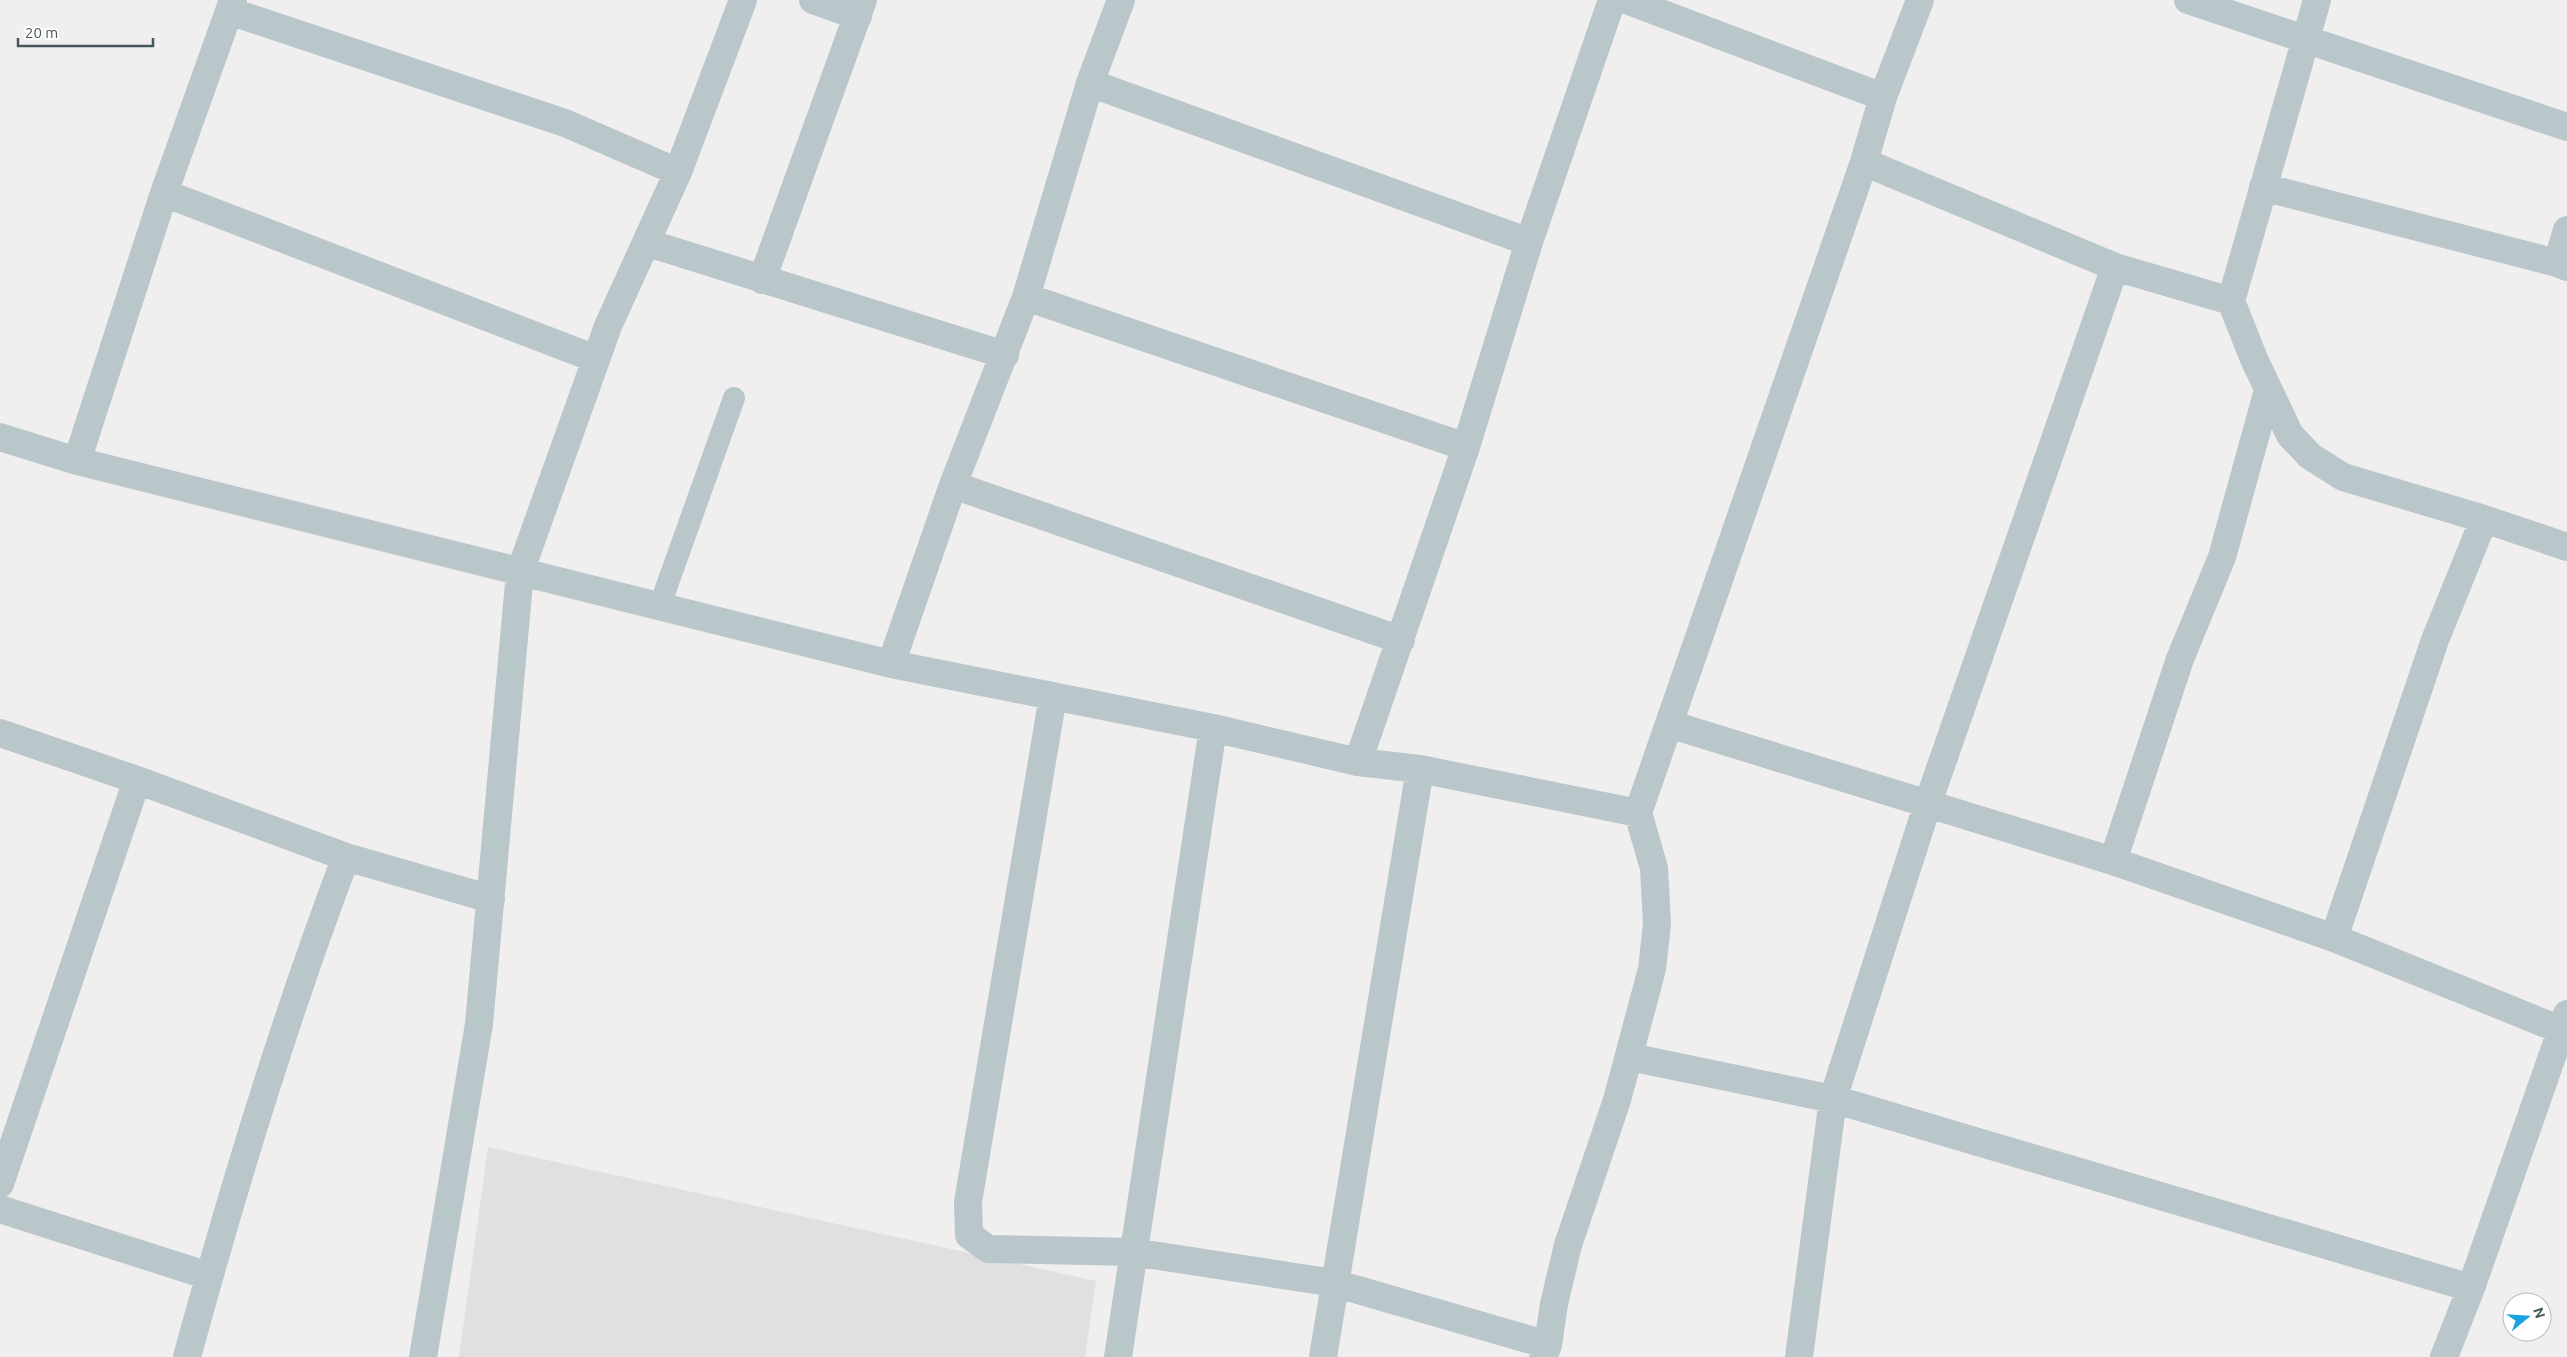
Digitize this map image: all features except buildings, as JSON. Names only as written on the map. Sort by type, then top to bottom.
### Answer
[{"type":"street","points":[[423,1357],[479,1024],[520,572],[608,326],[648,243],[678,172],[743,0]]},
{"type":"street","points":[[762,280],[860,8],[813,0]]},
{"type":"street","points":[[892,664],[954,485],[1026,297],[1090,83],[1121,0]]},
{"type":"street","points":[[1358,762],[1466,447],[1529,242],[1612,0]]},
{"type":"street","points":[[1626,0],[1883,97]]},
{"type":"street","points":[[1053,696],[968,1202],[968,1235],[988,1249],[1133,1252],[1334,1283],[1546,1351],[1554,1304],[1568,1245],[1630,1056],[1652,969],[1657,924],[1654,868],[1638,813],[1864,162],[1883,97],[1920,0]]},
{"type":"street","points":[[2188,0],[2567,127]]},
{"type":"street","points":[[2318,0],[2231,300],[2268,390],[2290,435],[2310,456],[2343,477],[2484,519],[2567,547]]},
{"type":"street","points":[[77,461],[164,193],[231,5],[566,123],[678,172]]},
{"type":"street","points":[[1090,83],[1529,242]]},
{"type":"street","points":[[1864,162],[2116,267],[2231,300]]},
{"type":"street","points":[[2263,187],[2562,265],[2567,230]]},
{"type":"street","points":[[164,193],[596,359]]},
{"type":"street","points":[[648,243],[1005,355]]},
{"type":"street","points":[[1799,1357],[1833,1099],[1928,803],[2116,267]]},
{"type":"street","points":[[1026,297],[1466,447]]},
{"type":"street","points":[[2113,861],[2180,659],[2222,557],[2268,390]]},
{"type":"street","points":[[0,437],[77,461],[892,664],[1213,728],[1358,762],[1420,769],[1638,813]]},
{"type":"street","points":[[954,485],[1401,640]]},
{"type":"street","points":[[2334,938],[2435,640],[2484,519]]},
{"type":"street","points":[[1669,724],[2113,861],[2334,938],[2564,1022],[2472,1288],[2444,1357]]},
{"type":"street","points":[[1118,1357],[1213,728]]},
{"type":"street","points":[[0,734],[136,780],[346,857],[491,899]]},
{"type":"street","points":[[1323,1357],[1420,769]]},
{"type":"street","points":[[0,1184],[136,780]]},
{"type":"street","points":[[187,1357],[209,1276],[305,966],[346,857]]},
{"type":"street","points":[[1630,1056],[1833,1099],[2472,1288]]},
{"type":"street","points":[[0,1209],[209,1276]]},
{"type":"lane","points":[[660,605],[734,398]]},
{"type":"shaded area","points":[[488,1147],[1096,1281],[1085,1357],[459,1357]]}]
